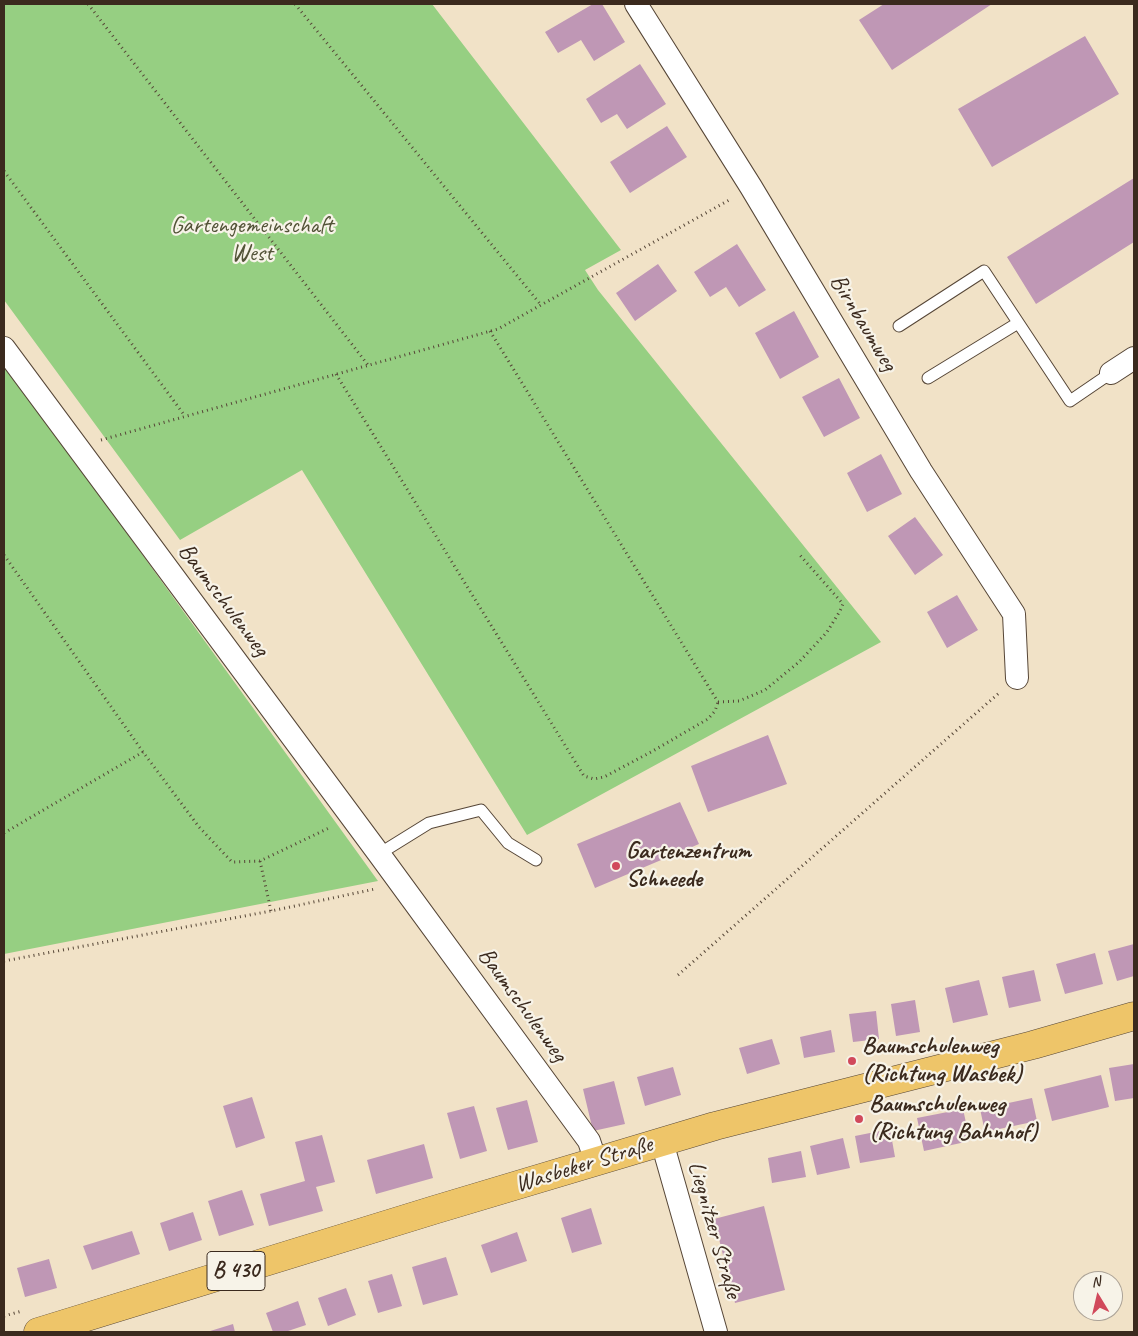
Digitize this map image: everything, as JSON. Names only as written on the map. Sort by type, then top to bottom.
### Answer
[{"type":"main road","name":"Wasbeker Straße","points":[[38,1332],[715,1126],[1033,1045],[1134,1016]]},
{"type":"street","name":"Birnbaumweg","points":[[636,4],[751,187],[921,471],[1014,614],[1017,678]]},
{"type":"street","name":"Baumschulenweg","points":[[4,348],[589,1141],[596,1162]]},
{"type":"street","points":[[1111,373],[1134,358]]},
{"type":"street","name":"Liegnitzer Straße","points":[[662,1142],[716,1332]]},
{"type":"lane","points":[[899,326],[984,271],[1070,401],[1111,373]]},
{"type":"lane","points":[[928,378],[1018,323]]},
{"type":"lane","points":[[379,854],[429,823],[481,810],[508,843],[536,860]]},
{"type":"path","points":[[88,4],[368,365]]},
{"type":"path","points":[[294,4],[541,305]]},
{"type":"path","points":[[4,171],[185,416]]},
{"type":"path","points":[[77,447],[498,329],[751,187]]},
{"type":"path","points":[[490,331],[718,702]]},
{"type":"path","points":[[336,374],[584,776],[594,779],[604,776],[651,752],[708,719],[715,711],[718,702]]},
{"type":"path","points":[[718,702],[738,701],[764,690],[799,662],[827,632],[840,612],[843,604],[800,554]]},
{"type":"path","points":[[4,555],[198,827],[232,862],[260,861],[351,817]]},
{"type":"path","points":[[678,975],[1017,678]]},
{"type":"path","points":[[4,833],[143,752]]},
{"type":"path","points":[[260,861],[271,911]]},
{"type":"path","points":[[4,961],[271,911],[400,883]]},
{"type":"green space","name":"Gartengemeinschaft West","points":[[4,4],[432,4],[621,250],[585,270],[598,290],[881,642],[527,835],[302,470],[180,540],[4,300]]},
{"type":"green space","points":[[4,363],[378,881],[4,954]]},
{"type":"building","points":[[593,4],[602,4],[625,42],[594,61],[581,40],[558,53],[545,32]]},
{"type":"building","points":[[884,4],[992,4],[892,70],[859,20]]},
{"type":"building","points":[[1085,36],[1119,94],[992,167],[958,109]]},
{"type":"building","points":[[640,64],[666,104],[627,129],[617,114],[601,123],[586,99]]},
{"type":"building","points":[[667,126],[687,157],[630,193],[610,162]]},
{"type":"building","points":[[1134,178],[1134,242],[1036,304],[1007,257]]},
{"type":"building","points":[[737,244],[766,290],[739,307],[726,287],[710,297],[694,272]]},
{"type":"building","points":[[658,264],[677,291],[635,321],[616,293]]},
{"type":"building","points":[[794,311],[819,357],[780,379],[755,333]]},
{"type":"building","points":[[839,378],[860,418],[824,437],[802,397]]},
{"type":"building","points":[[881,454],[902,494],[867,512],[847,473]]},
{"type":"building","points":[[915,517],[943,555],[915,575],[888,536]]},
{"type":"building","points":[[957,595],[978,630],[947,648],[927,612]]},
{"type":"building","points":[[768,735],[787,784],[708,812],[691,766]]},
{"type":"building","name":"Gartenzentrum Schneede","points":[[680,802],[699,844],[595,888],[577,844]]},
{"type":"building","points":[[1134,944],[1134,976],[1117,981],[1108,951]]},
{"type":"building","points":[[1095,953],[1103,984],[1065,994],[1056,964]]},
{"type":"building","points":[[1034,970],[1041,1001],[1009,1008],[1002,977]]},
{"type":"building","points":[[979,980],[988,1015],[953,1023],[945,988]]},
{"type":"building","points":[[915,1000],[920,1032],[896,1036],[891,1004]]},
{"type":"building","points":[[876,1011],[879,1039],[853,1042],[849,1014]]},
{"type":"building","points":[[831,1030],[835,1052],[804,1058],[800,1037]]},
{"type":"building","points":[[772,1039],[780,1064],[747,1074],[739,1048]]},
{"type":"building","points":[[1134,1064],[1134,1098],[1115,1101],[1109,1068]]},
{"type":"building","points":[[673,1067],[681,1095],[645,1106],[637,1077]]},
{"type":"building","points":[[1101,1075],[1109,1107],[1052,1121],[1044,1089]]},
{"type":"building","points":[[614,1081],[625,1124],[593,1131],[583,1089]]},
{"type":"building","points":[[252,1097],[265,1138],[236,1148],[223,1106]]},
{"type":"building","points":[[1032,1098],[1037,1121],[985,1132],[980,1109]]},
{"type":"building","points":[[527,1100],[538,1142],[508,1150],[496,1108]]},
{"type":"building","points":[[474,1106],[487,1151],[460,1159],[447,1113]]},
{"type":"building","points":[[963,1109],[970,1141],[924,1151],[917,1118]]},
{"type":"building","points":[[890,1129],[895,1157],[860,1163],[855,1136]]},
{"type":"building","points":[[322,1135],[335,1182],[316,1187],[323,1211],[269,1226],[260,1194],[305,1181],[295,1142]]},
{"type":"building","points":[[843,1138],[850,1168],[817,1175],[810,1146]]},
{"type":"building","points":[[424,1144],[433,1178],[376,1194],[367,1160]]},
{"type":"building","points":[[801,1151],[806,1177],[772,1183],[768,1158]]},
{"type":"building","points":[[242,1190],[254,1225],[219,1236],[208,1201]]},
{"type":"building","points":[[764,1206],[785,1290],[735,1303],[714,1219]]},
{"type":"building","points":[[591,1208],[602,1244],[572,1253],[561,1218]]},
{"type":"building","points":[[193,1212],[202,1240],[169,1251],[160,1223]]},
{"type":"building","points":[[132,1231],[140,1254],[92,1270],[83,1246]]},
{"type":"building","points":[[517,1232],[527,1261],[491,1273],[481,1245]]},
{"type":"building","points":[[446,1257],[458,1295],[423,1305],[412,1267]]},
{"type":"building","points":[[49,1259],[57,1288],[25,1297],[17,1268]]},
{"type":"building","points":[[392,1274],[402,1306],[378,1313],[368,1281]]},
{"type":"building","points":[[346,1288],[356,1315],[328,1326],[318,1298]]},
{"type":"building","points":[[298,1301],[306,1325],[285,1332],[273,1332],[266,1313]]},
{"type":"building","points":[[233,1324],[235,1332],[207,1332]]},
{"type":"place","name":"Gartenzentrum Schneede","points":[[616,866]]},
{"type":"place","name":"Baumschulenweg (Richtung Wasbek)","points":[[852,1061]]},
{"type":"place","name":"Baumschulenweg (Richtung Bahnhof)","points":[[859,1119]]}]
